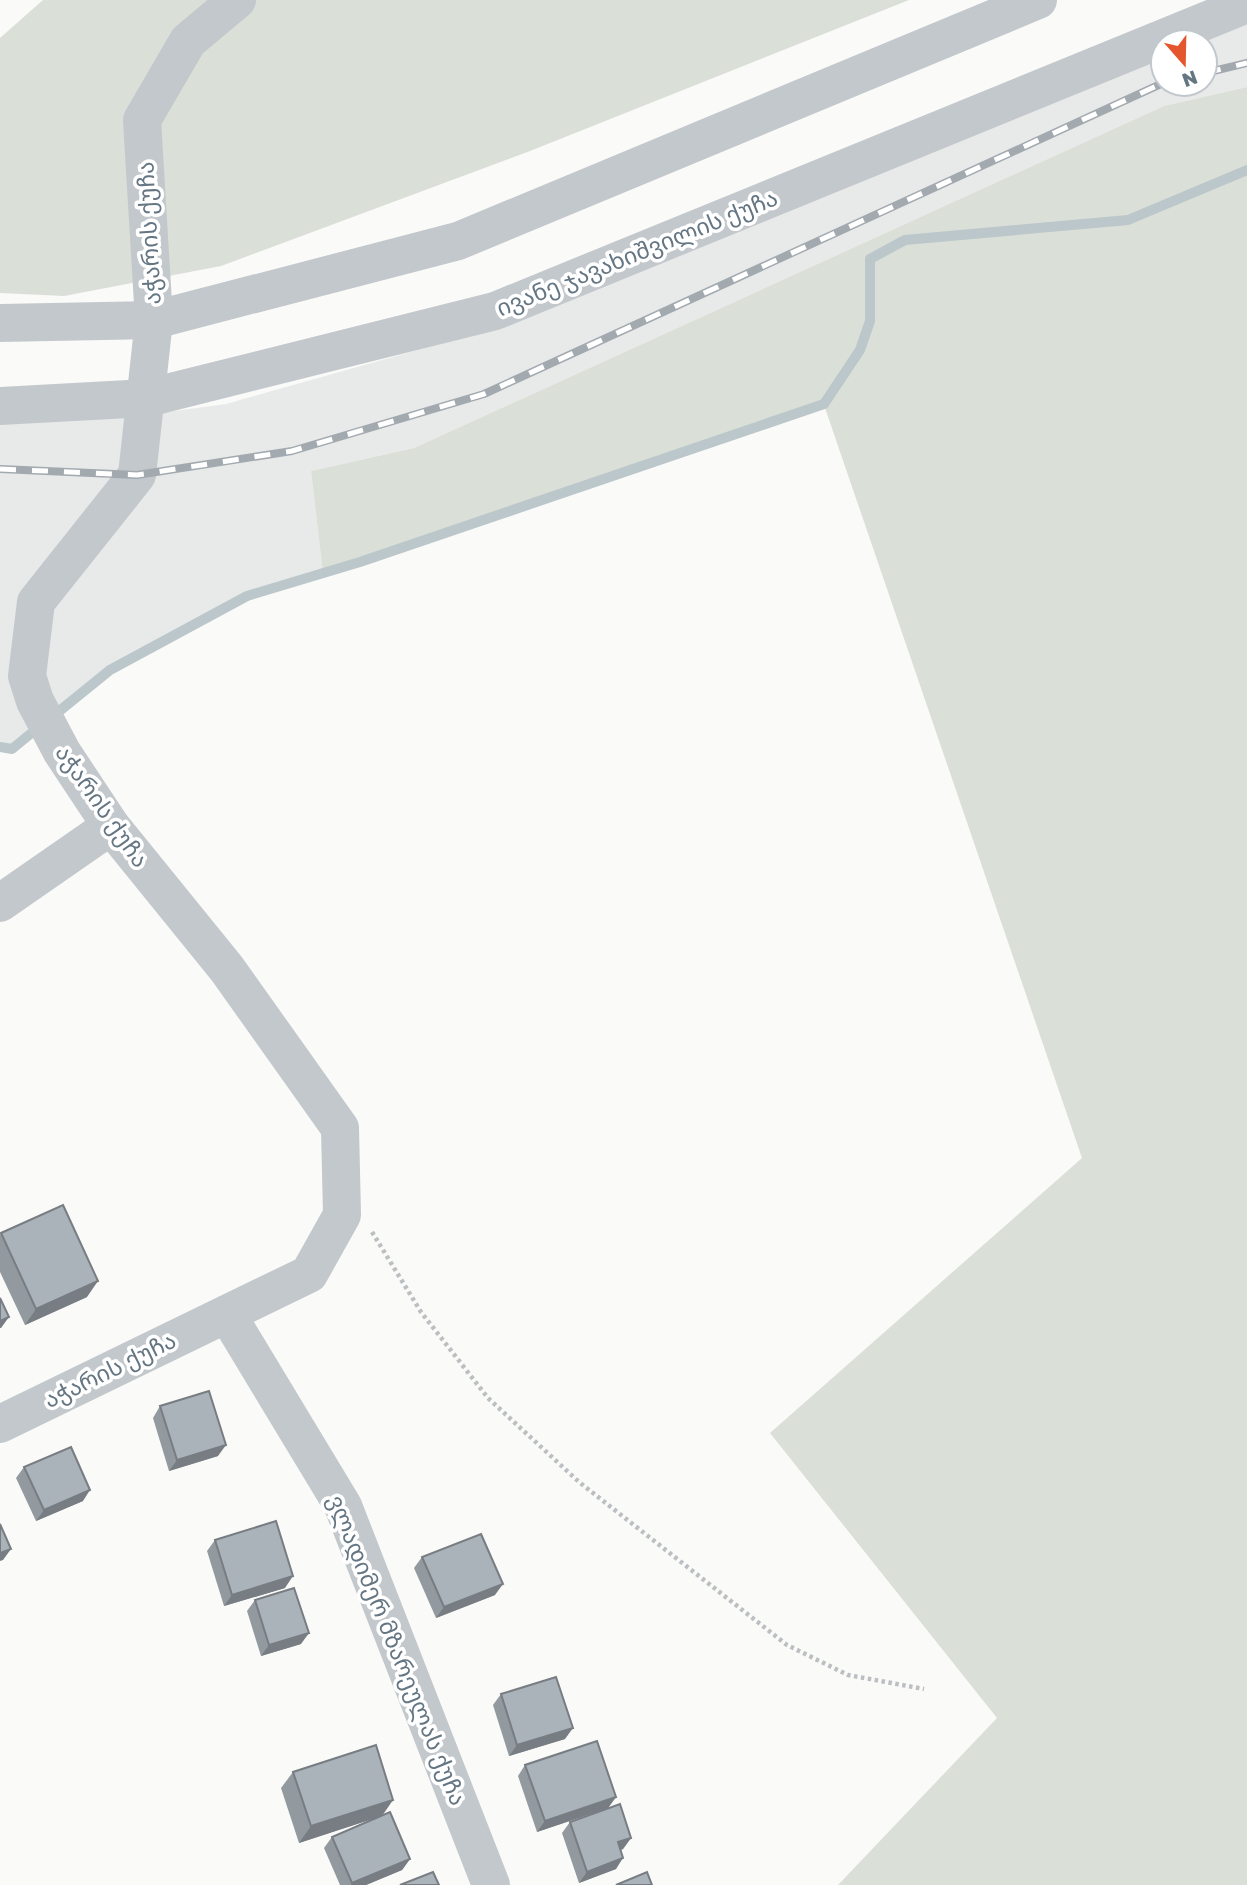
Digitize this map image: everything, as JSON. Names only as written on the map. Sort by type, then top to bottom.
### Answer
[{"type":"street","name":"აჭარის ქუჩა","points":[[0,1423],[309,1275],[342,1215],[340,1128],[227,969],[111,826],[62,752],[35,701],[27,676],[36,602],[136,475],[154,320],[142,120],[188,41],[237,0]]},
{"type":"street","points":[[0,324],[154,320],[458,241],[1038,0]]},
{"type":"street","name":"ივანე ჯავახიშვილის ქუჩა","points":[[0,406],[147,398],[495,311],[1247,4]]},
{"type":"street","points":[[0,903],[111,826]]},
{"type":"street","name":"ვლადიმერ მზარეულას ქუჩა","points":[[227,1314],[343,1506],[491,1885]]},
{"type":"path","points":[[371,1228],[375,1241],[421,1312],[488,1398],[579,1482],[787,1645],[848,1675],[924,1689]]},
{"type":"shaded area","points":[[43,0],[909,0],[530,151],[221,266],[64,296],[0,293],[0,38]]},
{"type":"shaded area","points":[[1247,23],[1247,87],[1219,93],[1219,34]]},
{"type":"shaded area","points":[[1149,61],[1149,98],[1199,98],[1164,106],[414,448],[311,471],[323,573],[247,596],[110,670],[12,749],[0,747],[0,417],[123,418],[226,404],[446,342]]},
{"type":"shaded area","points":[[1247,87],[1247,1885],[838,1885],[997,1718],[770,1433],[1082,1158],[824,405],[323,573],[311,471],[414,448],[1164,106],[1199,98],[1219,98],[1219,93]]},
{"type":"building","points":[[63,1205],[98,1281],[36,1309],[1,1233]]},
{"type":"building","points":[[0,1298],[9,1317],[0,1321]]},
{"type":"building","points":[[209,1391],[226,1445],[177,1460],[160,1406]]},
{"type":"building","points":[[71,1447],[90,1490],[44,1510],[24,1467]]},
{"type":"building","points":[[276,1521],[293,1576],[232,1595],[215,1540]]},
{"type":"building","points":[[0,1524],[11,1549],[0,1553]]},
{"type":"building","points":[[481,1534],[503,1584],[444,1607],[422,1557]]},
{"type":"building","points":[[294,1588],[309,1633],[269,1645],[255,1600]]},
{"type":"building","points":[[556,1677],[573,1728],[517,1745],[501,1694]]},
{"type":"building","points":[[597,1741],[616,1797],[545,1821],[525,1765]]},
{"type":"building","points":[[376,1745],[393,1800],[311,1826],[293,1772]]},
{"type":"building","points":[[620,1804],[631,1838],[618,1842],[623,1858],[587,1872],[570,1822]]},
{"type":"building","points":[[390,1812],[410,1859],[352,1883],[332,1837]]},
{"type":"building","points":[[433,1872],[439,1885],[400,1885]]},
{"type":"building","points":[[647,1872],[652,1885],[616,1885]]},
{"type":"waterway","points":[[52,717],[110,670],[247,596],[360,562],[824,404],[860,350],[870,321],[870,259],[905,240],[1128,220],[1247,170]]},
{"type":"waterway","points":[[0,747],[12,749],[40,726]]},
{"type":"railway","points":[[1219,70],[1247,63]]},
{"type":"railway","points":[[0,469],[137,475],[292,451],[484,394],[1149,89]]}]
